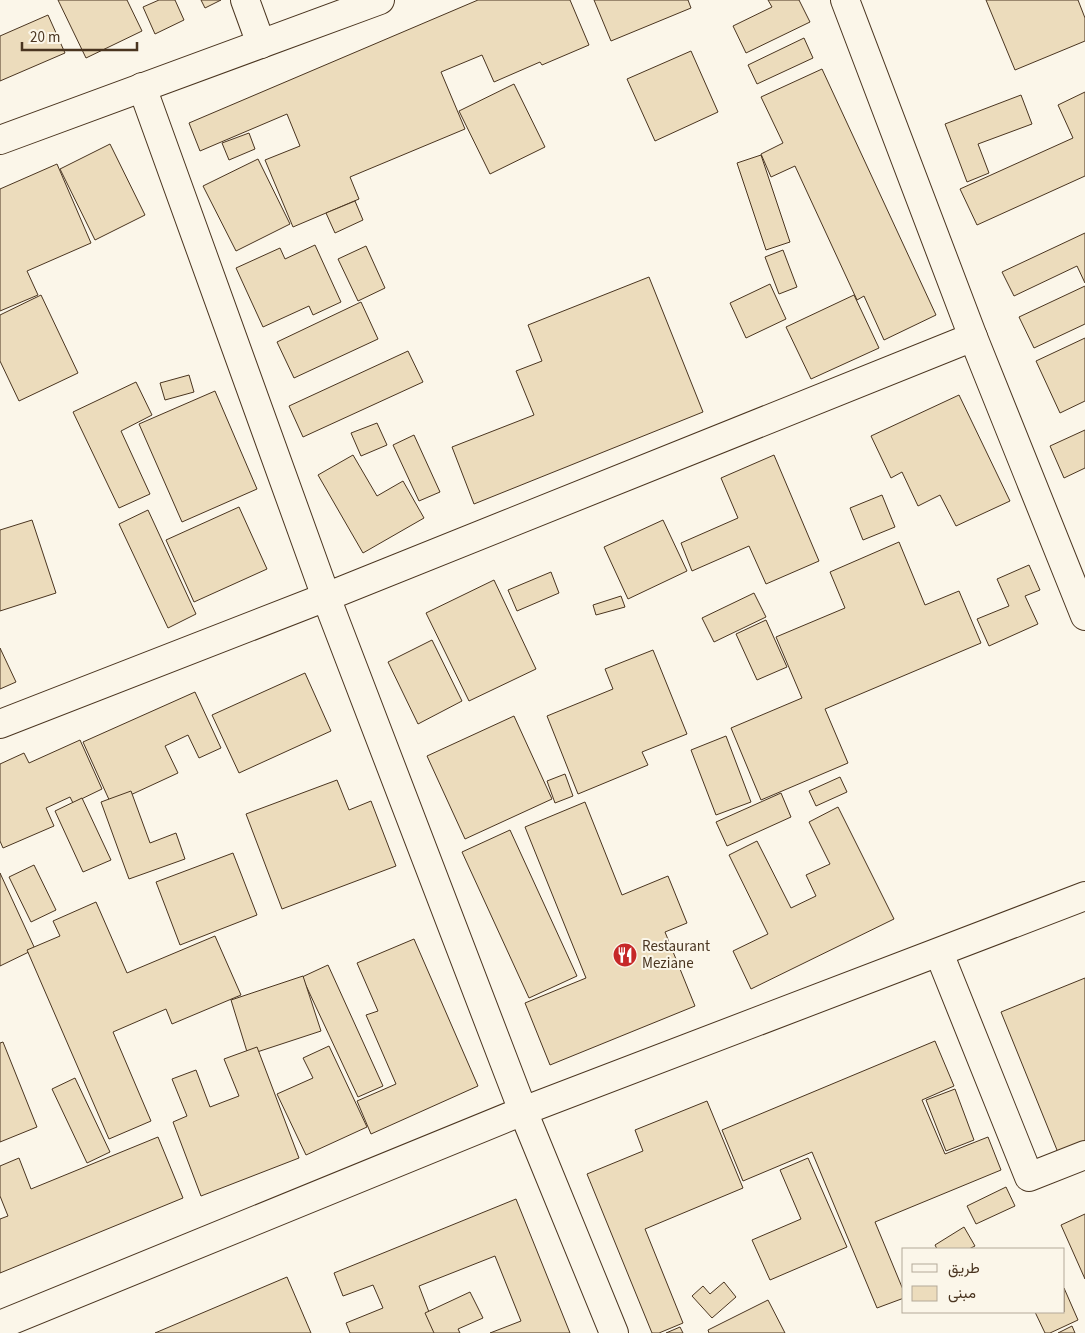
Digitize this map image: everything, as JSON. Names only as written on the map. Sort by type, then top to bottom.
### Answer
[{"type":"street","points":[[245,0],[261,44]]},
{"type":"street","points":[[0,140],[380,0]]},
{"type":"street","points":[[844,0],[973,337],[1085,616]]},
{"type":"street","points":[[142,87],[326,597],[523,1111],[614,1333]]},
{"type":"street","points":[[0,724],[326,597],[973,337]]},
{"type":"street","points":[[0,1325],[523,1111],[1085,896]]},
{"type":"street","points":[[939,953],[1029,1177],[1085,1156]]},
{"type":"building","points":[[58,0],[127,0],[142,31],[86,58]]},
{"type":"building","points":[[159,0],[175,0],[184,20],[155,34],[143,7]]},
{"type":"building","points":[[201,0],[221,0],[205,8]]},
{"type":"building","points":[[478,0],[570,0],[589,45],[542,65],[540,62],[494,82],[482,55],[441,72],[465,129],[350,177],[359,199],[293,227],[265,160],[300,146],[287,114],[200,151],[189,123]]},
{"type":"building","points":[[594,0],[688,0],[691,8],[611,41]]},
{"type":"building","points":[[768,0],[799,0],[810,22],[746,53],[733,26],[772,7]]},
{"type":"building","points":[[986,0],[1078,0],[1085,18],[1085,41],[1015,70]]},
{"type":"building","points":[[48,15],[65,53],[0,81],[0,36]]},
{"type":"building","points":[[804,38],[813,58],[757,84],[748,65]]},
{"type":"building","points":[[691,51],[718,112],[655,141],[627,79]]},
{"type":"building","points":[[822,69],[936,315],[884,340],[864,296],[857,300],[795,166],[771,177],[761,154],[783,143],[761,97]]},
{"type":"building","points":[[514,84],[545,147],[490,174],[459,111]]},
{"type":"building","points":[[1085,92],[1085,176],[977,225],[960,189],[1073,138],[1058,105]]},
{"type":"building","points":[[1021,95],[1032,124],[978,144],[989,173],[967,182],[945,124]]},
{"type":"building","points":[[249,133],[255,149],[229,160],[222,143]]},
{"type":"building","points":[[110,144],[145,215],[95,240],[60,169]]},
{"type":"building","points":[[761,155],[790,242],[766,250],[737,163]]},
{"type":"building","points":[[258,159],[290,224],[236,251],[203,186]]},
{"type":"building","points":[[57,164],[91,243],[27,271],[38,295],[0,311],[0,189]]},
{"type":"building","points":[[355,201],[363,220],[335,233],[326,213]]},
{"type":"building","points":[[1085,233],[1085,283],[1077,266],[1014,296],[1002,272]]},
{"type":"building","points":[[315,245],[341,302],[313,315],[309,306],[263,327],[236,268],[280,248],[285,259]]},
{"type":"building","points":[[366,246],[385,288],[358,301],[338,259]]},
{"type":"building","points":[[783,250],[797,287],[779,294],[765,257]]},
{"type":"building","points":[[649,277],[703,412],[474,504],[452,447],[534,415],[516,371],[542,361],[528,325]]},
{"type":"building","points":[[770,284],[786,319],[746,338],[730,303]]},
{"type":"building","points":[[1085,286],[1085,324],[1034,348],[1019,317]]},
{"type":"building","points":[[41,295],[78,373],[19,401],[0,361],[0,315]]},
{"type":"building","points":[[854,295],[879,348],[811,379],[786,327]]},
{"type":"building","points":[[361,302],[378,339],[294,378],[277,342]]},
{"type":"building","points":[[1085,338],[1085,401],[1060,413],[1036,361]]},
{"type":"building","points":[[408,351],[423,382],[303,437],[289,406]]},
{"type":"building","points":[[189,375],[194,392],[165,400],[160,383]]},
{"type":"building","points":[[136,382],[152,415],[121,431],[150,494],[119,508],[73,412]]},
{"type":"building","points":[[215,391],[257,489],[182,522],[139,424]]},
{"type":"building","points":[[959,395],[1010,501],[956,526],[940,495],[918,506],[902,472],[891,478],[871,436]]},
{"type":"building","points":[[377,423],[387,445],[361,456],[351,433]]},
{"type":"building","points":[[1085,430],[1085,468],[1064,478],[1050,446]]},
{"type":"building","points":[[414,435],[440,492],[419,501],[393,445]]},
{"type":"building","points":[[353,455],[377,496],[403,481],[424,518],[363,553],[318,475]]},
{"type":"building","points":[[774,455],[819,561],[766,584],[749,546],[692,571],[681,543],[738,518],[721,478]]},
{"type":"building","points":[[882,495],[895,527],[863,540],[850,508]]},
{"type":"building","points":[[239,507],[267,569],[194,602],[166,540]]},
{"type":"building","points":[[148,510],[196,614],[168,628],[119,524]]},
{"type":"building","points":[[32,520],[56,593],[0,611],[0,530]]},
{"type":"building","points":[[663,520],[687,571],[628,599],[604,547]]},
{"type":"building","points":[[899,542],[925,605],[959,591],[981,643],[825,709],[848,763],[761,800],[731,728],[802,698],[776,637],[845,608],[830,572]]},
{"type":"building","points":[[1029,565],[1040,590],[1025,596],[1038,624],[989,646],[977,619],[1009,606],[997,579]]},
{"type":"building","points":[[551,572],[559,593],[517,611],[508,590]]},
{"type":"building","points":[[494,580],[536,669],[469,701],[426,613]]},
{"type":"building","points":[[754,593],[766,617],[714,642],[702,618]]},
{"type":"building","points":[[621,596],[625,607],[596,615],[593,605]]},
{"type":"building","points":[[766,620],[787,667],[757,680],[736,634]]},
{"type":"building","points":[[432,640],[462,701],[418,724],[388,662]]},
{"type":"building","points":[[0,648],[16,682],[0,689]]},
{"type":"building","points":[[653,650],[687,734],[642,752],[648,765],[578,794],[547,716],[613,689],[605,669]]},
{"type":"building","points":[[305,673],[331,731],[239,773],[212,715]]},
{"type":"building","points":[[195,692],[221,748],[199,758],[188,735],[165,746],[178,773],[111,804],[83,742]]},
{"type":"building","points":[[514,716],[552,799],[465,839],[427,756]]},
{"type":"building","points":[[726,736],[751,802],[716,815],[691,750]]},
{"type":"building","points":[[80,740],[102,789],[73,803],[70,797],[46,808],[54,826],[3,848],[0,841],[0,764],[24,753],[29,763]]},
{"type":"building","points":[[565,774],[573,796],[555,803],[547,781]]},
{"type":"building","points":[[840,777],[847,792],[816,806],[809,791]]},
{"type":"building","points":[[337,780],[349,810],[371,801],[396,866],[282,909],[246,814]]},
{"type":"building","points":[[131,791],[150,843],[176,833],[185,859],[129,879],[101,802]]},
{"type":"building","points":[[781,793],[791,817],[727,846],[716,822]]},
{"type":"building","points":[[82,798],[111,860],[83,872],[55,811]]},
{"type":"building","name":"Restaurant Meziane","points":[[585,802],[622,895],[668,876],[687,923],[665,932],[695,1006],[550,1065],[525,1003],[586,978],[525,827]]},
{"type":"building","points":[[838,807],[894,919],[751,989],[733,951],[768,934],[729,855],[757,841],[791,908],[816,896],[806,875],[830,864],[809,822]]},
{"type":"building","points":[[510,830],[577,976],[529,998],[462,852]]},
{"type":"building","points":[[233,853],[257,915],[180,945],[156,882]]},
{"type":"building","points":[[34,865],[56,910],[31,922],[9,877]]},
{"type":"building","points":[[0,873],[35,949],[0,966]]},
{"type":"building","points":[[96,902],[127,973],[215,936],[241,995],[172,1024],[166,1009],[113,1032],[151,1121],[109,1139],[27,950],[60,936],[53,921]]},
{"type":"building","points":[[414,939],[478,1086],[371,1134],[357,1101],[396,1084],[366,1015],[378,1011],[357,963]]},
{"type":"building","points":[[328,965],[383,1086],[358,1097],[302,977]]},
{"type":"building","points":[[303,976],[321,1031],[248,1055],[231,1000]]},
{"type":"building","points":[[1085,978],[1085,1144],[1059,1155],[1001,1012]]},
{"type":"building","points":[[935,1041],[954,1086],[922,1100],[945,1154],[988,1137],[1001,1170],[875,1222],[902,1287],[902,1299],[877,1308],[812,1152],[743,1181],[722,1130]]},
{"type":"building","points":[[3,1042],[37,1127],[0,1142],[0,1043]]},
{"type":"building","points":[[329,1046],[367,1127],[306,1155],[277,1094],[313,1078],[303,1058]]},
{"type":"building","points":[[257,1047],[299,1158],[201,1196],[173,1122],[187,1116],[172,1079],[196,1070],[210,1107],[239,1096],[224,1059]]},
{"type":"building","points":[[75,1078],[110,1152],[87,1163],[52,1089]]},
{"type":"building","points":[[955,1089],[974,1140],[946,1151],[926,1100]]},
{"type":"building","points":[[707,1101],[743,1188],[645,1229],[683,1323],[659,1333],[652,1333],[587,1174],[643,1151],[635,1130]]},
{"type":"building","points":[[158,1137],[183,1198],[0,1273],[0,1219],[8,1216],[0,1196],[0,1166],[19,1158],[31,1189]]},
{"type":"building","points":[[808,1158],[847,1247],[770,1280],[752,1240],[801,1219],[780,1170]]},
{"type":"building","points":[[1006,1187],[1015,1206],[976,1224],[967,1206]]},
{"type":"building","points":[[516,1199],[570,1333],[490,1333],[521,1321],[495,1256],[419,1286],[437,1333],[350,1333],[346,1323],[383,1308],[373,1285],[343,1296],[334,1273]]},
{"type":"building","points":[[1085,1214],[1085,1279],[1061,1225]]},
{"type":"building","points":[[964,1227],[975,1246],[971,1248],[936,1248],[935,1245]]},
{"type":"building","points":[[287,1277],[311,1333],[155,1333]]},
{"type":"building","points":[[724,1282],[736,1297],[712,1318],[692,1296],[703,1286],[710,1294]]},
{"type":"building","points":[[1065,1290],[1078,1320],[1050,1333],[1045,1333],[1035,1313],[1065,1313]]},
{"type":"building","points":[[470,1292],[483,1318],[458,1329],[460,1333],[434,1333],[425,1313]]},
{"type":"building","points":[[768,1300],[785,1333],[709,1333],[708,1330]]},
{"type":"building","points":[[1072,1326],[1075,1333],[1058,1333]]},
{"type":"building","points":[[680,1327],[683,1333],[666,1333]]},
{"type":"place","name":"Restaurant Meziane","points":[[625,955]]}]
